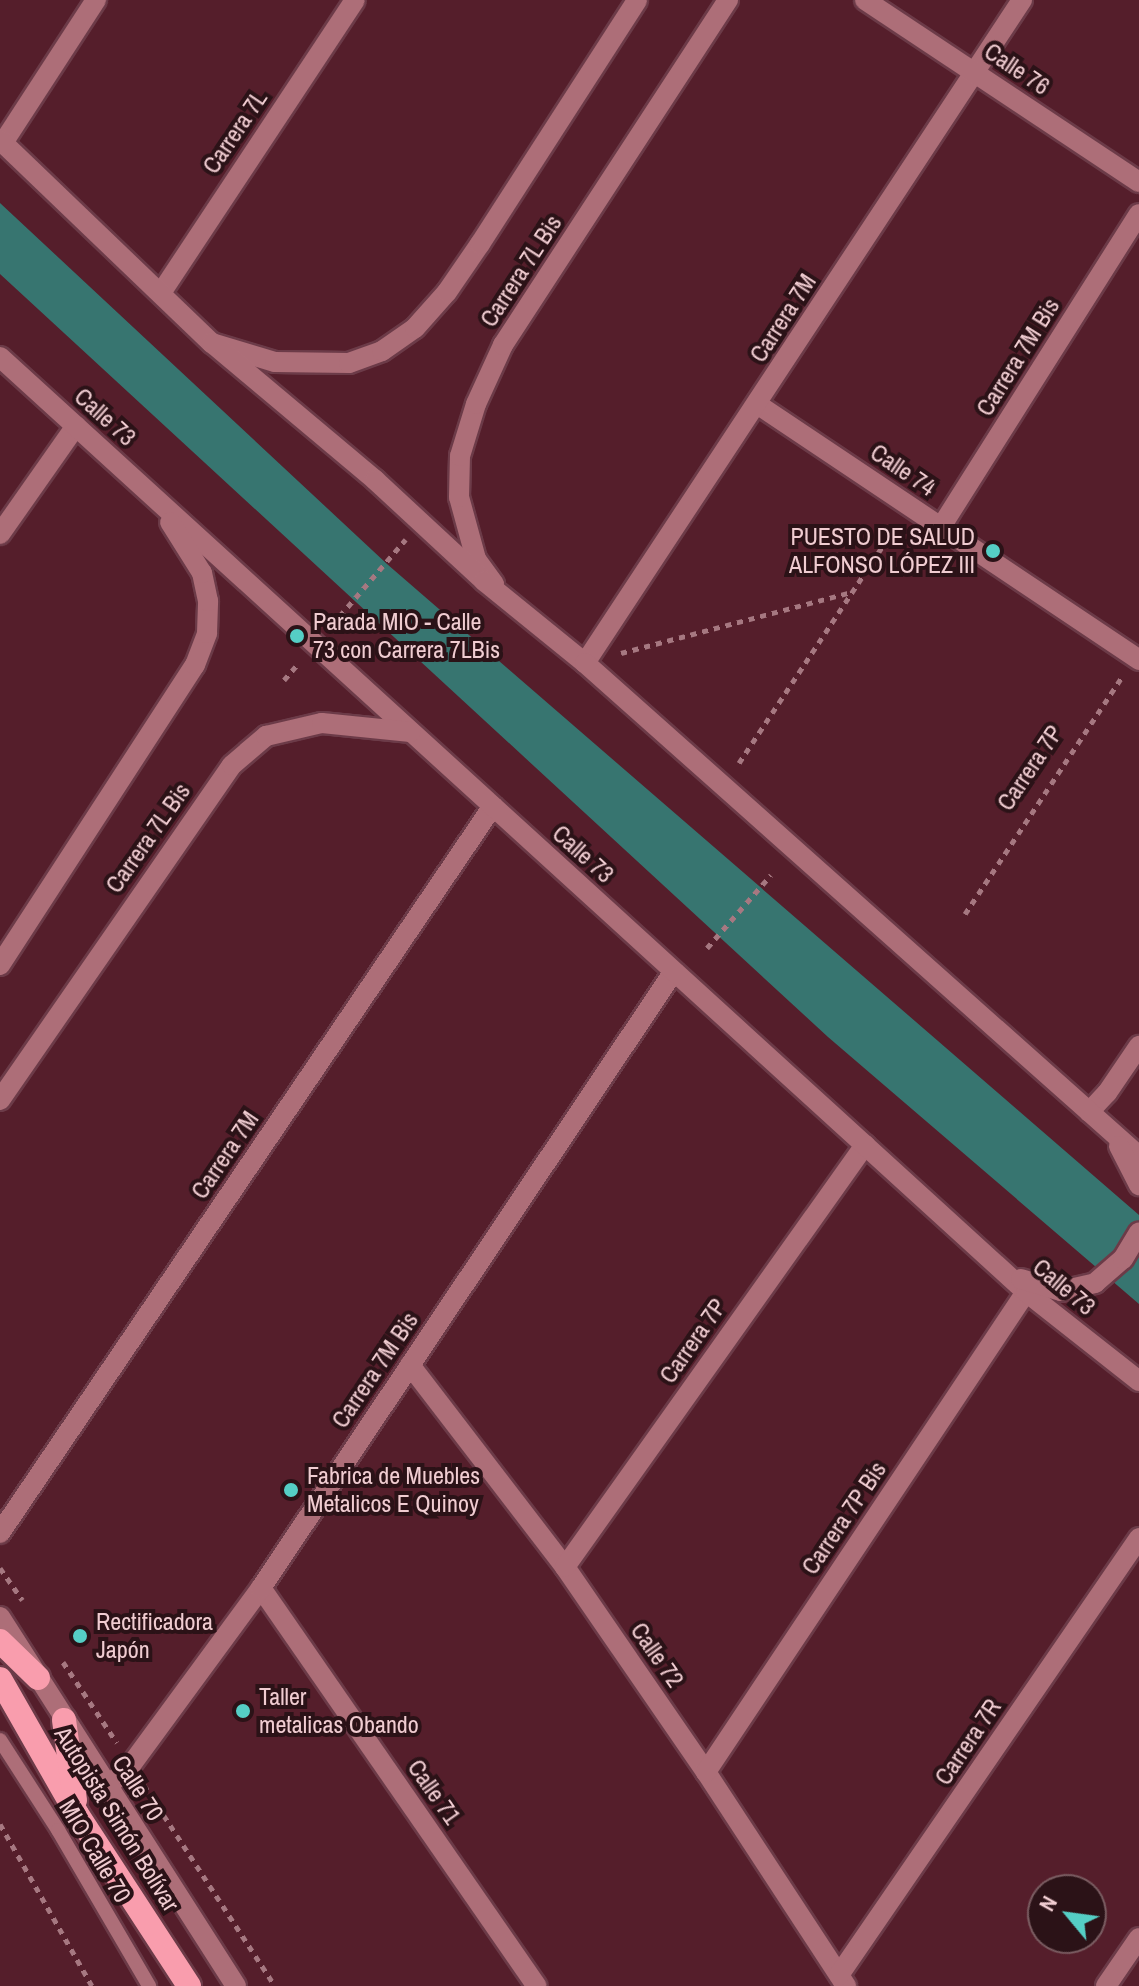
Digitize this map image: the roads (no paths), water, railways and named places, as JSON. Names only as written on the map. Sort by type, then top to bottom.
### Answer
[{"type":"highway","points":[[0,1641],[38,1678]]},
{"type":"highway","name":"Autopista Simón Bolívar","points":[[0,1679],[77,1814],[189,1986]]},
{"type":"highway","points":[[64,1720],[77,1814]]},
{"type":"street","points":[[96,0],[1,142],[212,343],[375,480],[419,524],[585,663],[1139,1156]]},
{"type":"street","name":"Carrera 7L","points":[[161,293],[355,0]]},
{"type":"street","name":"Carrera 7L Bis","points":[[212,343],[275,362],[349,363],[382,351],[415,328],[447,292],[480,244],[637,0]]},
{"type":"street","name":"Carrera 7L Bis","points":[[501,594],[476,559],[459,497],[460,456],[476,404],[503,345],[728,0]]},
{"type":"street","name":"Calle 76","points":[[865,0],[1139,182]]},
{"type":"street","name":"Carrera 7M","points":[[585,663],[1022,0]]},
{"type":"street","name":"Carrera 7M Bis","points":[[941,527],[1139,214]]},
{"type":"street","name":"Calle 73","points":[[0,357],[1026,1292],[1139,1381]]},
{"type":"street","name":"Calle 74","points":[[757,404],[1138,656]]},
{"type":"street","points":[[0,534],[76,426]]},
{"type":"street","points":[[0,965],[195,665],[207,633],[208,601],[202,573],[147,489]]},
{"type":"street","name":"Carrera 7L Bis","points":[[0,1100],[232,765],[266,736],[322,723],[411,732]]},
{"type":"street","name":"Carrera 7M","points":[[0,1533],[493,806]]},
{"type":"street","name":"Carrera 7M Bis","points":[[106,1788],[131,1765],[261,1588],[674,971]]},
{"type":"street","points":[[1089,1112],[1107,1093],[1139,1046]]},
{"type":"street","points":[[1114,1136],[1138,1184]]},
{"type":"street","name":"Carrera 7P","points":[[565,1567],[865,1145]]},
{"type":"street","points":[[1004,1269],[1049,1289],[1076,1289],[1095,1283],[1123,1259],[1139,1232]]},
{"type":"street","name":"Carrera 7P Bis","points":[[706,1772],[1026,1292]]},
{"type":"street","name":"Calle 72","points":[[410,1365],[565,1567],[706,1772],[842,1981]]},
{"type":"street","name":"Carrera 7R","points":[[842,1981],[1139,1538]]},
{"type":"street","name":"Calle 71","points":[[261,1588],[537,1986]]},
{"type":"street","name":"Calle 70","points":[[0,1617],[106,1788],[236,1986]]},
{"type":"street","points":[[1106,1986],[1139,1938]]},
{"type":"lane","name":"MIO Calle 70","points":[[0,1740],[58,1830],[149,1986]]},
{"type":"water","points":[[0,203],[387,564],[1139,1215],[1139,1304],[828,1037],[0,274]]},
{"type":"place","name":"PUESTO DE SALUD ALFONSO LÓPEZ III","points":[[993,551]]},
{"type":"place","name":"Parada MIO - Calle 73 con Carrera 7LBis","points":[[297,636]]},
{"type":"place","name":"Fabrica de Muebles Metalicos E Quinoy","points":[[291,1490]]},
{"type":"place","name":"Rectificadora Japón","points":[[80,1636]]},
{"type":"place","name":"Taller metalicas Obando","points":[[243,1711]]}]
